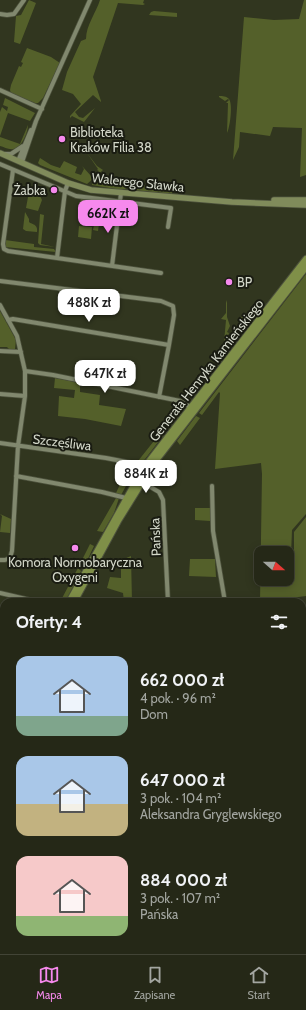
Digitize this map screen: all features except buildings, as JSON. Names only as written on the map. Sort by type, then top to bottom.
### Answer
[{"type":"main road","name":"Generała Henryka Kamieńskiego","points":[[71,598],[143,469],[306,259]]},
{"type":"main road","name":"Generała Henryka Kamieńskiego","points":[[76,598],[141,481],[171,439],[306,267]]},
{"type":"street","points":[[0,14],[14,14],[24,0]]},
{"type":"street","points":[[20,162],[24,146],[90,0]]},
{"type":"street","points":[[0,90],[42,109]]},
{"type":"street","points":[[20,162],[36,121]]},
{"type":"street","points":[[1,154],[11,154],[24,146]]},
{"type":"street","name":"Walerego Sławka","points":[[1,154],[68,183],[91,190],[232,202],[306,205]]},
{"type":"street","points":[[0,164],[76,196],[171,208],[168,227]]},
{"type":"street","points":[[13,170],[2,241],[5,250],[161,273]]},
{"type":"street","points":[[57,258],[65,191],[68,183]]},
{"type":"street","points":[[112,266],[121,193]]},
{"type":"street","name":"Walerego Sławka","points":[[232,202],[257,200],[306,200]]},
{"type":"street","points":[[0,281],[161,301],[173,306],[174,311],[169,345],[159,397]]},
{"type":"street","points":[[0,305],[17,336],[25,371],[25,396],[18,446],[11,555],[8,559],[0,560]]},
{"type":"street","points":[[8,320],[13,319],[169,345]]},
{"type":"street","points":[[0,351],[21,352]]},
{"type":"street","points":[[25,371],[53,375],[180,401],[190,407]]},
{"type":"street","points":[[0,394],[25,396]]},
{"type":"street","name":"Szczęśliwa","points":[[0,443],[99,457],[132,464],[143,469]]},
{"type":"street","points":[[16,476],[126,498]]},
{"type":"street","name":"Pańska","points":[[141,481],[159,492],[163,500],[168,598]]},
{"type":"street","points":[[212,486],[213,531],[224,598]]},
{"type":"street","points":[[0,593],[22,598]]},
{"type":"green space","points":[[29,0],[36,3],[20,44],[14,42],[16,16],[21,15]]},
{"type":"green space","points":[[100,0],[144,0],[143,3],[145,4],[118,3],[93,77],[101,102],[93,95],[75,112],[79,117],[83,118],[95,108],[84,122],[72,116],[70,118],[70,116],[81,104],[73,94],[62,90],[67,72],[81,41],[86,39],[89,24]]},
{"type":"green space","points":[[304,0],[306,0],[306,175],[300,177],[302,128],[273,127],[270,136],[240,132],[239,147],[233,160],[244,17],[274,20],[299,19]]},
{"type":"green space","points":[[154,11],[177,13],[177,17],[149,15]]},
{"type":"green space","points":[[27,48],[51,57],[60,63],[43,98],[38,103],[11,93],[10,90],[19,66],[21,67],[23,63],[21,62]]},
{"type":"green space","points":[[219,96],[227,97],[229,99],[231,106],[231,116],[227,133],[228,103],[226,103],[229,100],[228,99],[225,101]]},
{"type":"green space","points":[[5,98],[35,113],[30,121],[8,113],[0,136],[0,112],[2,107],[7,111],[8,107],[3,105]]},
{"type":"green space","points":[[28,125],[26,135],[19,146],[8,149],[0,146],[0,137],[20,144]]},
{"type":"green space","points":[[87,153],[97,166],[103,170],[87,184],[38,163],[40,158],[51,165],[60,168],[64,161],[77,167],[75,173],[81,175],[84,169],[82,166],[92,177],[99,171]]},
{"type":"green space","points":[[132,179],[137,180],[138,182],[144,182],[144,185],[152,185],[152,187],[160,187],[160,182],[164,182],[164,190],[173,189],[172,194],[133,190],[131,187]]},
{"type":"green space","points":[[97,180],[121,183],[127,180],[127,187],[121,190],[92,185],[92,183]]},
{"type":"green space","points":[[34,193],[40,196],[42,200],[38,211],[26,208],[28,197]]},
{"type":"green space","points":[[81,198],[89,199],[86,205],[88,215],[92,216],[93,220],[91,217],[87,217],[85,225],[80,224],[82,205],[80,204]]},
{"type":"green space","points":[[93,210],[101,211],[98,231],[93,230],[95,220],[92,215]]},
{"type":"green space","points":[[25,212],[29,222],[36,226],[37,232],[26,231],[23,229]]},
{"type":"green space","points":[[40,214],[44,215],[41,244],[55,247],[40,245],[38,243]]},
{"type":"green space","points":[[79,226],[92,227],[91,239],[78,237]]},
{"type":"green space","points":[[5,240],[34,244],[34,247],[54,249],[56,252],[5,247]]},
{"type":"green space","points":[[306,274],[306,514],[292,530],[291,546],[261,546],[261,463],[215,469],[219,392],[202,415],[199,413]]},
{"type":"green space","points":[[226,300],[227,317],[230,326],[227,332],[229,333],[226,340],[230,343],[242,322],[239,317],[247,317],[238,335],[223,353],[226,320],[221,319],[226,313]]},
{"type":"green space","points":[[0,311],[16,340],[15,349],[0,347]]},
{"type":"green space","points":[[55,378],[80,383],[80,392],[100,395],[99,405],[126,409],[121,426],[85,419],[58,416],[59,396],[74,398],[75,390],[54,388]]},
{"type":"green space","points":[[179,403],[183,407],[182,411],[142,463],[136,462],[135,461],[138,461],[181,407],[178,404]]},
{"type":"green space","points":[[196,416],[200,418],[180,445],[177,441]]},
{"type":"green space","points":[[129,465],[137,468],[126,484],[121,495],[112,493],[116,493]]},
{"type":"green space","points":[[116,498],[119,498],[114,513],[103,532],[97,531]]},
{"type":"green space","points":[[195,508],[210,508],[210,521],[195,520]]},
{"type":"green space","points":[[0,514],[11,519],[10,533],[0,532],[2,516]]},
{"type":"green space","points":[[306,517],[306,596],[291,598],[260,598],[260,586],[294,586],[294,532]]},
{"type":"green space","points":[[90,544],[94,546],[85,565],[80,564]]},
{"type":"green space","points":[[131,556],[132,598],[124,598],[123,593],[107,588],[110,577],[121,578],[121,558],[124,559]]},
{"type":"green space","points":[[190,559],[215,559],[216,577],[189,576]]},
{"type":"green space","points":[[78,568],[81,571],[67,598],[62,598]]},
{"type":"place","name":"Biblioteka Kraków Filia 38","points":[[62,139]]},
{"type":"place","name":"Żabka","points":[[54,190]]},
{"type":"place","name":"BP","points":[[229,282]]},
{"type":"place","name":"Komora Normobaryczna Oxygeni","points":[[75,548]]}]
